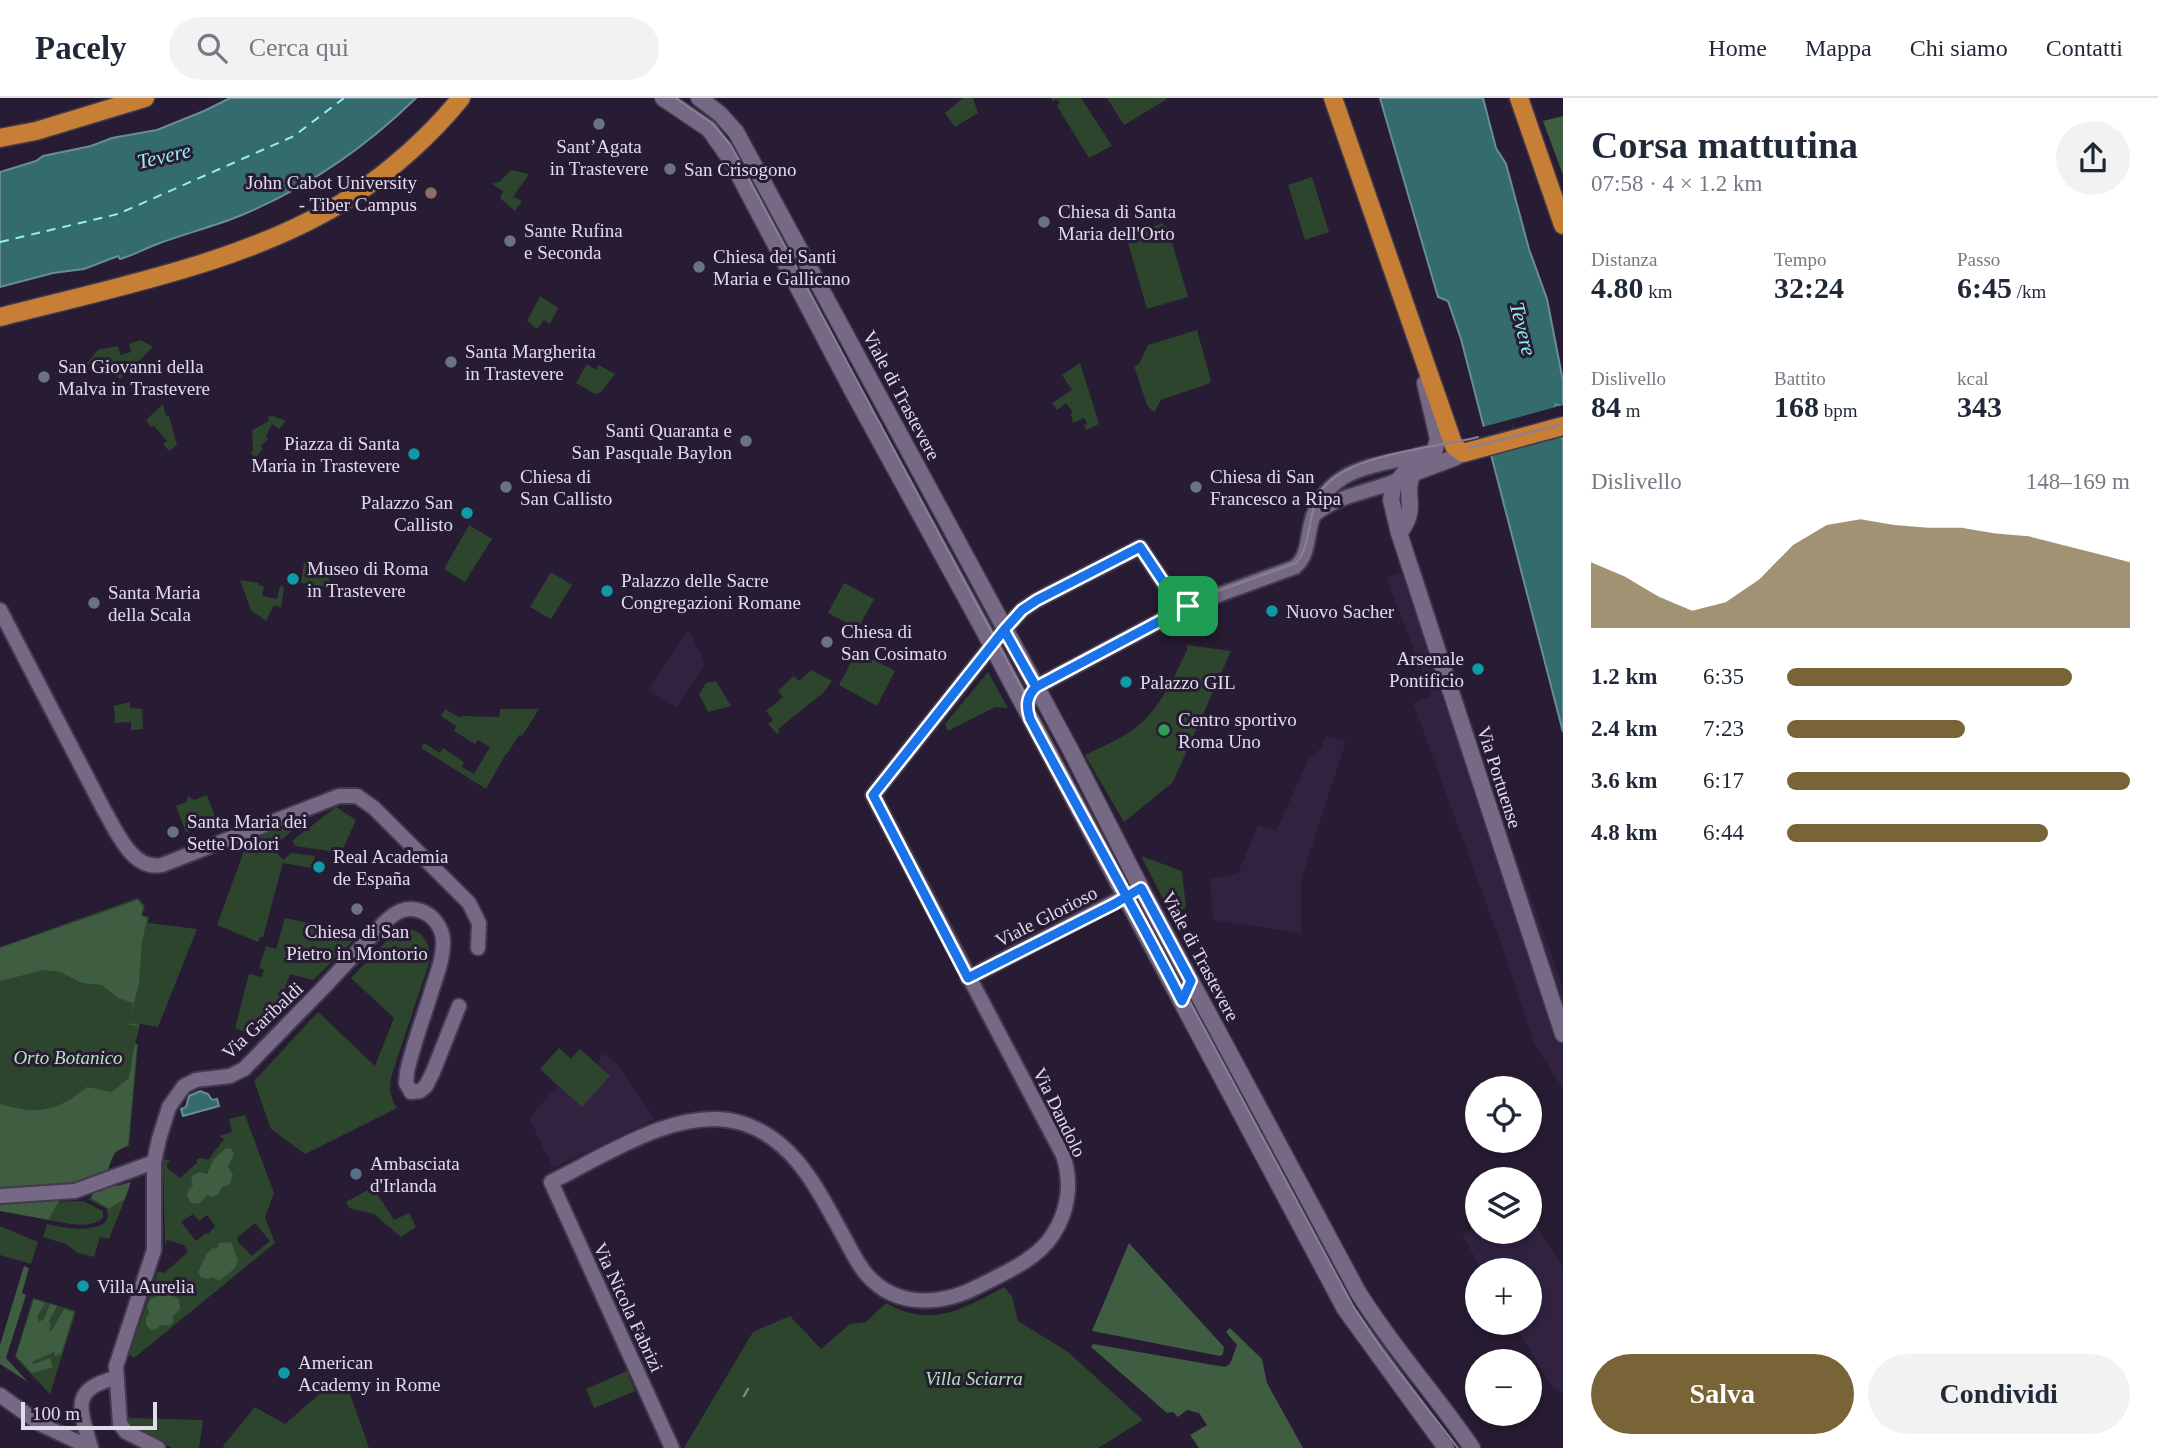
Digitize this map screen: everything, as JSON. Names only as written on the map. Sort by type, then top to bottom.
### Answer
[{"type":"main road","points":[[0,138],[28,133],[145,98]]},
{"type":"main road","points":[[0,317],[141,280],[245,247],[306,222],[366,186],[408,152],[461,98]]},
{"type":"main road","name":"Viale di Trastevere","points":[[663,98],[713,134],[727,153],[1345,1309],[1446,1448]]},
{"type":"main road","name":"Viale di Trastevere","points":[[698,98],[720,114],[733,128],[762,180],[873,382],[1364,1301],[1472,1448]]},
{"type":"main road","points":[[1333,98],[1412,326],[1458,448],[1454,458],[1398,480]]},
{"type":"main road","points":[[1340,98],[1361,176]]},
{"type":"main road","points":[[1519,98],[1563,225]]},
{"type":"main road","points":[[1398,480],[1418,456],[1434,452],[1438,439],[1412,326]]},
{"type":"main road","points":[[1458,448],[1563,426]]},
{"type":"main road","points":[[1399,533],[1410,515],[1410,481],[1413,472]]},
{"type":"main road","name":"Via Portuense","points":[[1398,480],[1392,490],[1392,503],[1399,533],[1563,1034]]},
{"type":"main road","points":[[902,482],[925,483]]},
{"type":"main road","points":[[1030,719],[1027,705],[1030,694],[1036,687]]},
{"type":"main road","points":[[1182,1001],[1191,981]]},
{"type":"street","points":[[1036,687],[1188,606],[1295,567],[1305,553],[1312,517],[1321,496],[1329,486],[1342,477],[1363,469],[1418,456]]},
{"type":"street","points":[[1312,517],[1334,500],[1398,480]]},
{"type":"street","points":[[991,646],[1022,610],[1037,600],[1140,547],[1174,598],[1188,606]]},
{"type":"street","points":[[0,610],[104,810],[122,842],[136,857],[149,865],[162,865],[314,805],[339,796],[354,795],[374,808],[469,904],[478,923],[478,948]]},
{"type":"street","name":"Via Dandolo","points":[[551,1182],[672,1124],[709,1118],[741,1123],[776,1141],[813,1182],[857,1262],[878,1285],[904,1297],[931,1302],[952,1298],[971,1291],[1020,1264],[1044,1247],[1062,1215],[1068,1181],[1064,1159],[1055,1137],[968,978],[873,795],[991,646]]},
{"type":"street","name":"Viale Glorioso","points":[[968,978],[1141,888]]},
{"type":"street","name":"Via Garibaldi","points":[[155,1446],[126,1432],[120,1424],[116,1378],[119,1354],[154,1250],[154,1162],[166,1115],[180,1089],[191,1081],[230,1076],[244,1069],[394,913],[406,909],[425,912],[439,926],[443,939],[440,962],[407,1072],[406,1086],[411,1091],[420,1091],[430,1081],[459,1006]]},
{"type":"street","points":[[0,1196],[75,1191],[154,1162]]},
{"type":"street","name":"Via Nicola Fabrizi","points":[[551,1182],[672,1448]]},
{"type":"street","points":[[91,1448],[80,1404],[85,1392],[95,1384],[116,1378]]},
{"type":"street","points":[[0,1395],[43,1426],[91,1448]]},
{"type":"shaded area","points":[[1563,116],[1563,175],[1543,121]]},
{"type":"shaded area","points":[[1420,563],[1502,816],[1563,988],[1563,1089],[1534,1044],[1506,958],[1413,703],[1432,696],[1386,578]]},
{"type":"shaded area","points":[[688,629],[705,663],[677,708],[649,690]]},
{"type":"shaded area","points":[[1326,735],[1346,741],[1301,880],[1301,933],[1213,920],[1210,879],[1238,873],[1258,825],[1276,831],[1309,758],[1321,748]]},
{"type":"shaded area","points":[[138,900],[143,907],[141,916],[147,918],[139,983],[130,1018],[133,1003],[118,998],[102,985],[82,983],[60,972],[44,970],[0,981],[0,948]]},
{"type":"shaded area","points":[[129,1023],[139,1025],[135,1044],[128,1145],[114,1153],[105,1178],[70,1191],[59,1202],[49,1220],[0,1211],[0,1104],[25,1110],[46,1109],[66,1102],[87,1087],[112,1092],[129,1078],[138,1026]]},
{"type":"shaded area","points":[[559,1048],[571,1059],[580,1049],[596,1064],[605,1053],[620,1067],[655,1119],[553,1168],[529,1118],[557,1086],[540,1069]]},
{"type":"shaded area","points":[[226,1148],[231,1149],[234,1154],[228,1167],[233,1175],[230,1184],[221,1188],[219,1194],[213,1197],[207,1195],[199,1204],[191,1203],[187,1196],[193,1186],[193,1175],[200,1172],[207,1174],[214,1159]]},
{"type":"shaded area","points":[[112,1182],[117,1186],[131,1182],[125,1199],[109,1209],[91,1198],[97,1189]]},
{"type":"shaded area","points":[[1542,1234],[1563,1268],[1563,1393],[1553,1388],[1542,1370],[1542,1349],[1529,1349],[1520,1335],[1542,1335],[1542,1258],[1475,1258],[1467,1244],[1542,1244]]},
{"type":"shaded area","points":[[231,1242],[238,1260],[235,1268],[219,1281],[212,1277],[201,1277],[198,1272],[207,1253],[213,1248],[217,1249],[219,1243]]},
{"type":"shaded area","points":[[1129,1243],[1224,1347],[1223,1354],[1220,1356],[1092,1331]]},
{"type":"shaded area","points":[[24,1266],[29,1268],[22,1293],[26,1295],[6,1358],[28,1382],[0,1364],[0,1345]]},
{"type":"shaded area","points":[[160,1286],[171,1290],[171,1294],[179,1300],[180,1309],[169,1326],[161,1325],[151,1330],[146,1325],[149,1313],[147,1305],[156,1297]]},
{"type":"shaded area","points":[[34,1299],[45,1303],[37,1317],[39,1322],[44,1319],[50,1304],[57,1306],[49,1321],[49,1332],[64,1309],[74,1312],[61,1354],[55,1356],[54,1352],[32,1362],[33,1364],[50,1358],[53,1367],[32,1373],[16,1356]]},
{"type":"shaded area","points":[[1230,1328],[1262,1359],[1267,1383],[1303,1448],[1199,1448],[1190,1435],[1207,1425],[1199,1413],[1187,1410],[1178,1417],[1173,1412],[1167,1413],[1091,1347],[1093,1344],[1225,1367],[1230,1364],[1237,1345],[1226,1332]]},
{"type":"green space","points":[[963,98],[973,98],[978,113],[955,127],[945,113]]},
{"type":"green space","points":[[1051,98],[1081,98],[1112,146],[1089,158],[1057,106],[1060,103]]},
{"type":"green space","points":[[1107,98],[1166,98],[1167,99],[1124,125]]},
{"type":"green space","points":[[511,170],[529,174],[513,197],[522,201],[515,211],[500,198],[503,191],[492,184],[499,182]]},
{"type":"green space","points":[[1312,177],[1329,232],[1305,240],[1288,185]]},
{"type":"green space","points":[[1162,223],[1168,229],[1188,297],[1147,309],[1128,243],[1133,236]]},
{"type":"green space","points":[[540,296],[558,308],[550,324],[544,320],[537,329],[527,321]]},
{"type":"green space","points":[[1197,330],[1211,381],[1161,400],[1154,412],[1147,405],[1134,366],[1139,364],[1148,345]]},
{"type":"green space","points":[[141,340],[153,347],[120,379],[110,369],[100,377],[87,363],[98,350],[118,346],[120,355],[131,352],[129,344]]},
{"type":"green space","points":[[1080,363],[1099,424],[1086,430],[1084,425],[1087,423],[1084,418],[1073,423],[1073,412],[1066,403],[1057,410],[1052,403],[1072,390],[1062,375]]},
{"type":"green space","points":[[587,364],[596,370],[599,365],[615,374],[601,392],[595,394],[576,383]]},
{"type":"green space","points":[[163,404],[177,445],[169,451],[163,444],[167,441],[146,420]]},
{"type":"green space","points":[[273,416],[286,421],[279,429],[272,424],[266,436],[268,439],[256,457],[251,454],[252,430]]},
{"type":"green space","points":[[469,525],[492,539],[465,582],[444,569]]},
{"type":"green space","points":[[304,563],[331,568],[328,587],[301,583]]},
{"type":"green space","points":[[551,572],[572,585],[551,619],[530,607]]},
{"type":"green space","points":[[240,580],[259,583],[258,585],[264,586],[262,596],[277,599],[280,586],[284,587],[281,608],[274,605],[266,621],[251,610]]},
{"type":"green space","points":[[844,583],[874,599],[858,629],[828,613]]},
{"type":"green space","name":"Centro sportivo Roma Uno","points":[[1187,645],[1231,651],[1173,782],[1124,822],[1085,755],[1127,734],[1147,717],[1167,690]]},
{"type":"green space","points":[[857,651],[895,671],[877,706],[839,685]]},
{"type":"green space","points":[[811,670],[832,681],[823,693],[778,729],[780,732],[777,734],[768,724],[773,720],[766,711],[783,697],[778,691],[794,676],[799,681]]},
{"type":"green space","points":[[988,672],[1008,708],[995,707],[948,731],[945,724]]},
{"type":"green space","points":[[716,681],[731,706],[708,712],[699,694],[706,683]]},
{"type":"green space","points":[[130,702],[130,708],[142,709],[143,729],[131,730],[131,722],[115,723],[114,706]]},
{"type":"green space","points":[[445,709],[460,718],[499,717],[500,709],[539,709],[522,736],[519,735],[506,754],[486,789],[421,748],[424,743],[440,753],[443,748],[464,762],[462,767],[474,774],[490,747],[478,740],[475,744],[454,731],[456,726],[441,716]]},
{"type":"green space","points":[[207,795],[216,819],[186,832],[176,806],[186,802],[188,796],[194,800]]},
{"type":"green space","points":[[336,807],[356,820],[341,853],[296,846],[292,841]]},
{"type":"green space","points":[[309,818],[272,847],[283,860],[291,853],[315,856],[312,868],[283,863],[263,937],[260,937],[258,942],[217,925],[244,851],[261,835]]},
{"type":"green space","points":[[1141,856],[1182,871],[1186,907],[1172,916]]},
{"type":"green space","name":"Orto Botanico","points":[[138,898],[145,906],[142,915],[149,917],[148,923],[197,929],[158,1027],[140,1024],[135,1043],[138,1044],[129,1146],[118,1149],[110,1162],[0,1140],[0,947]]},
{"type":"green space","points":[[285,918],[322,926],[320,931],[354,940],[313,980],[290,974],[274,1020],[261,1034],[256,1030],[251,1034],[235,1028],[249,974],[262,977],[264,970],[259,968],[266,946],[276,949]]},
{"type":"green space","points":[[410,929],[424,937],[430,960],[392,1074],[390,1091],[397,1108],[305,1154],[271,1129],[254,1081],[318,1012],[375,1066],[394,1018],[351,978],[395,932]]},
{"type":"green space","points":[[559,1048],[571,1059],[580,1049],[610,1076],[582,1107],[540,1069]]},
{"type":"green space","points":[[245,1115],[274,1193],[265,1218],[275,1243],[134,1358],[129,1354],[158,1271],[164,1273],[188,1252],[184,1245],[167,1240],[165,1246],[163,1159],[171,1161],[167,1163],[167,1168],[180,1178],[197,1163],[197,1159],[208,1160],[224,1139],[219,1136],[232,1132],[229,1119]],"holes":[[[193,1214],[199,1221],[207,1215],[215,1226],[196,1241],[181,1222]],[[255,1223],[270,1241],[252,1256],[237,1241],[238,1237]]]},
{"type":"green space","points":[[373,1187],[394,1220],[409,1213],[416,1227],[401,1237],[374,1214],[349,1208],[346,1202]]},
{"type":"green space","points":[[91,1198],[109,1209],[125,1199],[109,1239],[100,1237],[94,1257],[78,1253],[66,1244],[43,1237],[47,1224],[84,1229],[105,1223],[107,1209],[88,1199]]},
{"type":"green space","points":[[83,1201],[103,1211],[103,1218],[84,1225],[49,1220],[56,1202]]},
{"type":"green space","points":[[0,1226],[38,1242],[31,1264],[0,1255]]},
{"type":"green space","name":"Villa Sciarra","points":[[1004,1287],[1012,1296],[1018,1321],[1068,1352],[1143,1420],[1098,1448],[684,1448],[753,1332],[790,1316],[821,1349],[850,1324],[866,1322],[886,1303],[902,1311],[932,1315],[961,1309]]},
{"type":"green space","points":[[33,1298],[76,1311],[50,1394],[15,1357]]},
{"type":"green space","points":[[627,1371],[635,1391],[594,1408],[586,1389]]},
{"type":"green space","points":[[339,1377],[350,1394],[369,1448],[224,1448],[255,1407],[285,1424]]},
{"type":"green space","points":[[128,1418],[203,1420],[199,1448],[172,1448],[128,1424]]},
{"type":"water","name":"Tevere","points":[[230,98],[416,98],[377,133],[334,165],[266,204],[130,256],[120,259],[118,256],[84,269],[53,273],[0,287],[0,172],[36,161],[43,156],[91,146],[112,138],[157,130]]},
{"type":"water","name":"Tevere","points":[[1380,98],[1483,98],[1496,148],[1506,164],[1529,249],[1547,299],[1563,381],[1563,414],[1561,406],[1556,404],[1554,411],[1563,442],[1563,732],[1461,339],[1448,301],[1438,297]]},
{"type":"water","points":[[200,1091],[208,1094],[212,1100],[217,1099],[219,1106],[183,1116],[181,1109],[186,1107],[189,1096]]},
{"type":"pier","points":[[1563,405],[1563,417],[1558,411],[1563,436],[1519,447],[1512,422],[1517,448],[1487,455],[1479,428]]},
{"type":"waterway","points":[[744,1396],[748,1389]]},
{"type":"ferry route","points":[[0,242],[118,214],[294,136],[344,98]]},
{"type":"tram line","points":[[676,98],[713,124],[730,144],[1353,1306],[1383,1351],[1458,1448]]},
{"type":"tram line","points":[[1468,448],[1563,424]]},
{"type":"tram line","points":[[1034,710],[1036,687],[1052,671],[1171,608],[1296,563],[1305,547],[1316,501],[1332,479],[1369,460],[1478,437]]},
{"type":"place","name":"Sant’Agata in Trastevere","points":[[599,124]]},
{"type":"place","name":"San Crisogono","points":[[670,169]]},
{"type":"place","name":"John Cabot University - Tiber Campus","points":[[431,193]]},
{"type":"place","name":"Chiesa di Santa Maria dell'Orto","points":[[1044,222]]},
{"type":"place","name":"Sante Rufina e Seconda","points":[[510,241]]},
{"type":"place","name":"Chiesa dei Santi Maria e Gallicano","points":[[699,267]]},
{"type":"place","name":"Santa Margherita in Trastevere","points":[[451,362]]},
{"type":"place","name":"San Giovanni della Malva in Trastevere","points":[[44,377]]},
{"type":"place","name":"Santi Quaranta e San Pasquale Baylon","points":[[746,441]]},
{"type":"place","name":"Piazza di Santa Maria in Trastevere","points":[[414,454]]},
{"type":"place","name":"Chiesa di San Callisto","points":[[506,487]]},
{"type":"place","name":"Chiesa di San Francesco a Ripa","points":[[1196,487]]},
{"type":"place","name":"Palazzo San Callisto","points":[[467,513]]},
{"type":"place","name":"Museo di Roma in Trastevere","points":[[293,579]]},
{"type":"place","name":"Palazzo delle Sacre Congregazioni Romane","points":[[607,591]]},
{"type":"place","name":"Santa Maria della Scala","points":[[94,603]]},
{"type":"place","name":"Nuovo Sacher","points":[[1272,611]]},
{"type":"place","name":"Chiesa di San Cosimato","points":[[827,642]]},
{"type":"place","name":"Arsenale Pontificio","points":[[1478,669]]},
{"type":"place","name":"Palazzo GIL","points":[[1126,682]]},
{"type":"place","name":"Centro sportivo Roma Uno","points":[[1164,730]]},
{"type":"place","name":"Santa Maria dei Sette Dolori","points":[[173,832]]},
{"type":"place","name":"Real Academia de España","points":[[319,867]]},
{"type":"place","name":"Chiesa di San Pietro in Montorio","points":[[357,909]]},
{"type":"place","name":"Ambasciata d'Irlanda","points":[[356,1174]]},
{"type":"place","name":"Villa Aurelia","points":[[83,1286]]},
{"type":"place","name":"American Academy in Rome","points":[[284,1373]]},
{"type":"route","points":[[1188,606],[1036,687],[1031,677],[1004,630],[873,795],[968,978],[1114,904],[1126,897],[1141,888],[1191,981],[1182,1001],[1126,897],[1103,853],[1077,809],[1030,719],[1027,705],[1030,694],[1036,687],[1004,630],[1022,610],[1037,600],[1140,547],[1174,598],[1188,606]]}]
